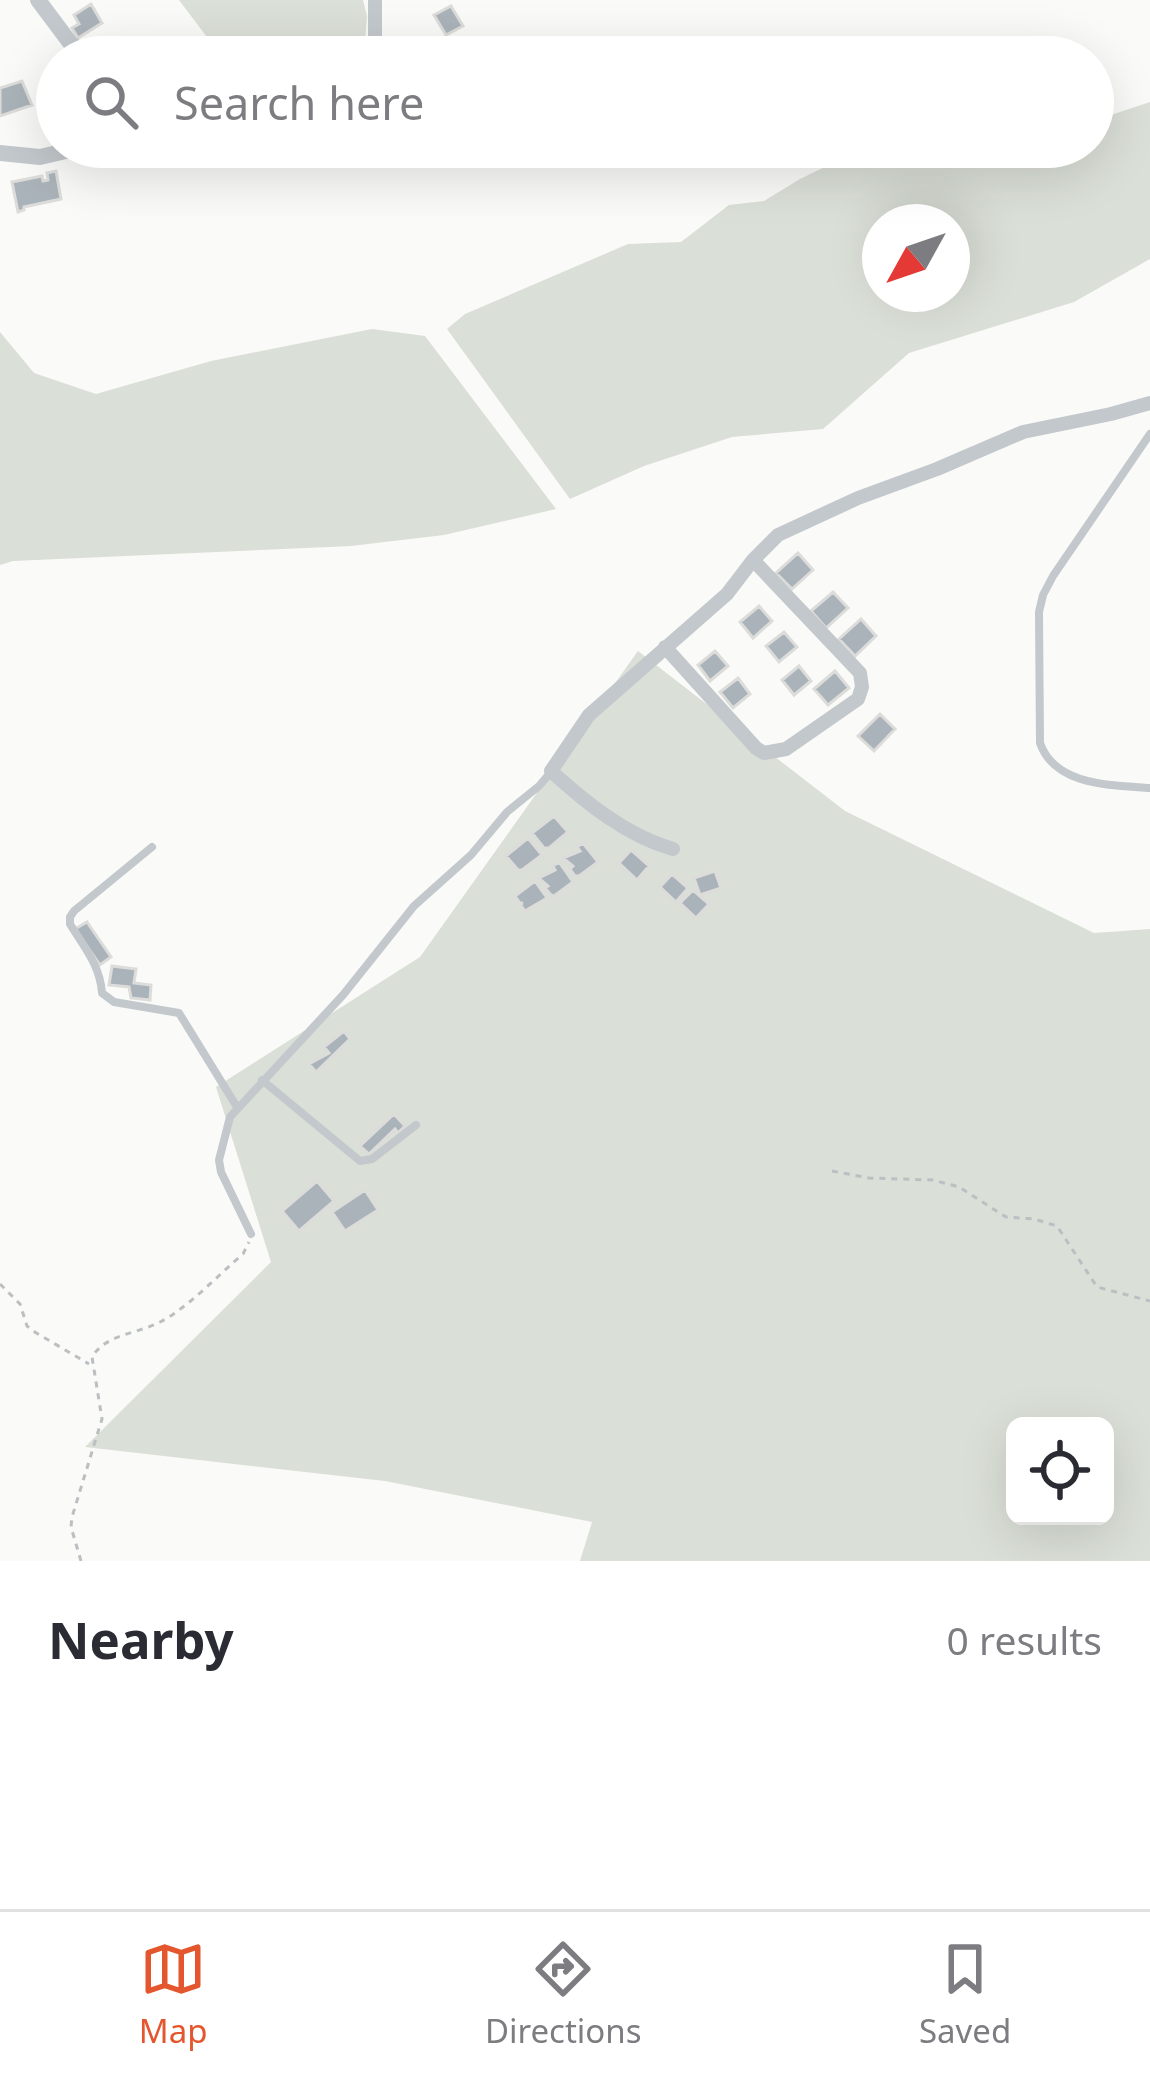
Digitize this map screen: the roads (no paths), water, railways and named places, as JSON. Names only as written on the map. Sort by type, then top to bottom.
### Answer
[{"type":"street","points":[[38,0],[65,36]]},
{"type":"street","points":[[375,0],[375,36]]},
{"type":"street","points":[[0,153],[36,157]]},
{"type":"street","points":[[673,849],[655,844],[590,805],[551,772],[589,715],[727,594],[778,535],[1023,432],[1150,403]]},
{"type":"street","points":[[665,647],[764,752],[786,749],[858,699],[860,673],[754,560]]},
{"type":"lane","points":[[1150,434],[1052,576],[1039,612],[1040,743],[1045,758],[1061,772],[1081,779],[1150,788]]},
{"type":"lane","points":[[251,1234],[219,1160],[237,1107],[343,995],[413,906],[471,855],[507,812],[551,772]]},
{"type":"lane","points":[[152,847],[74,911],[70,924],[92,957],[102,993],[114,1002],[179,1013],[237,1107]]},
{"type":"lane","points":[[262,1080],[360,1161],[372,1159],[416,1125]]}]
